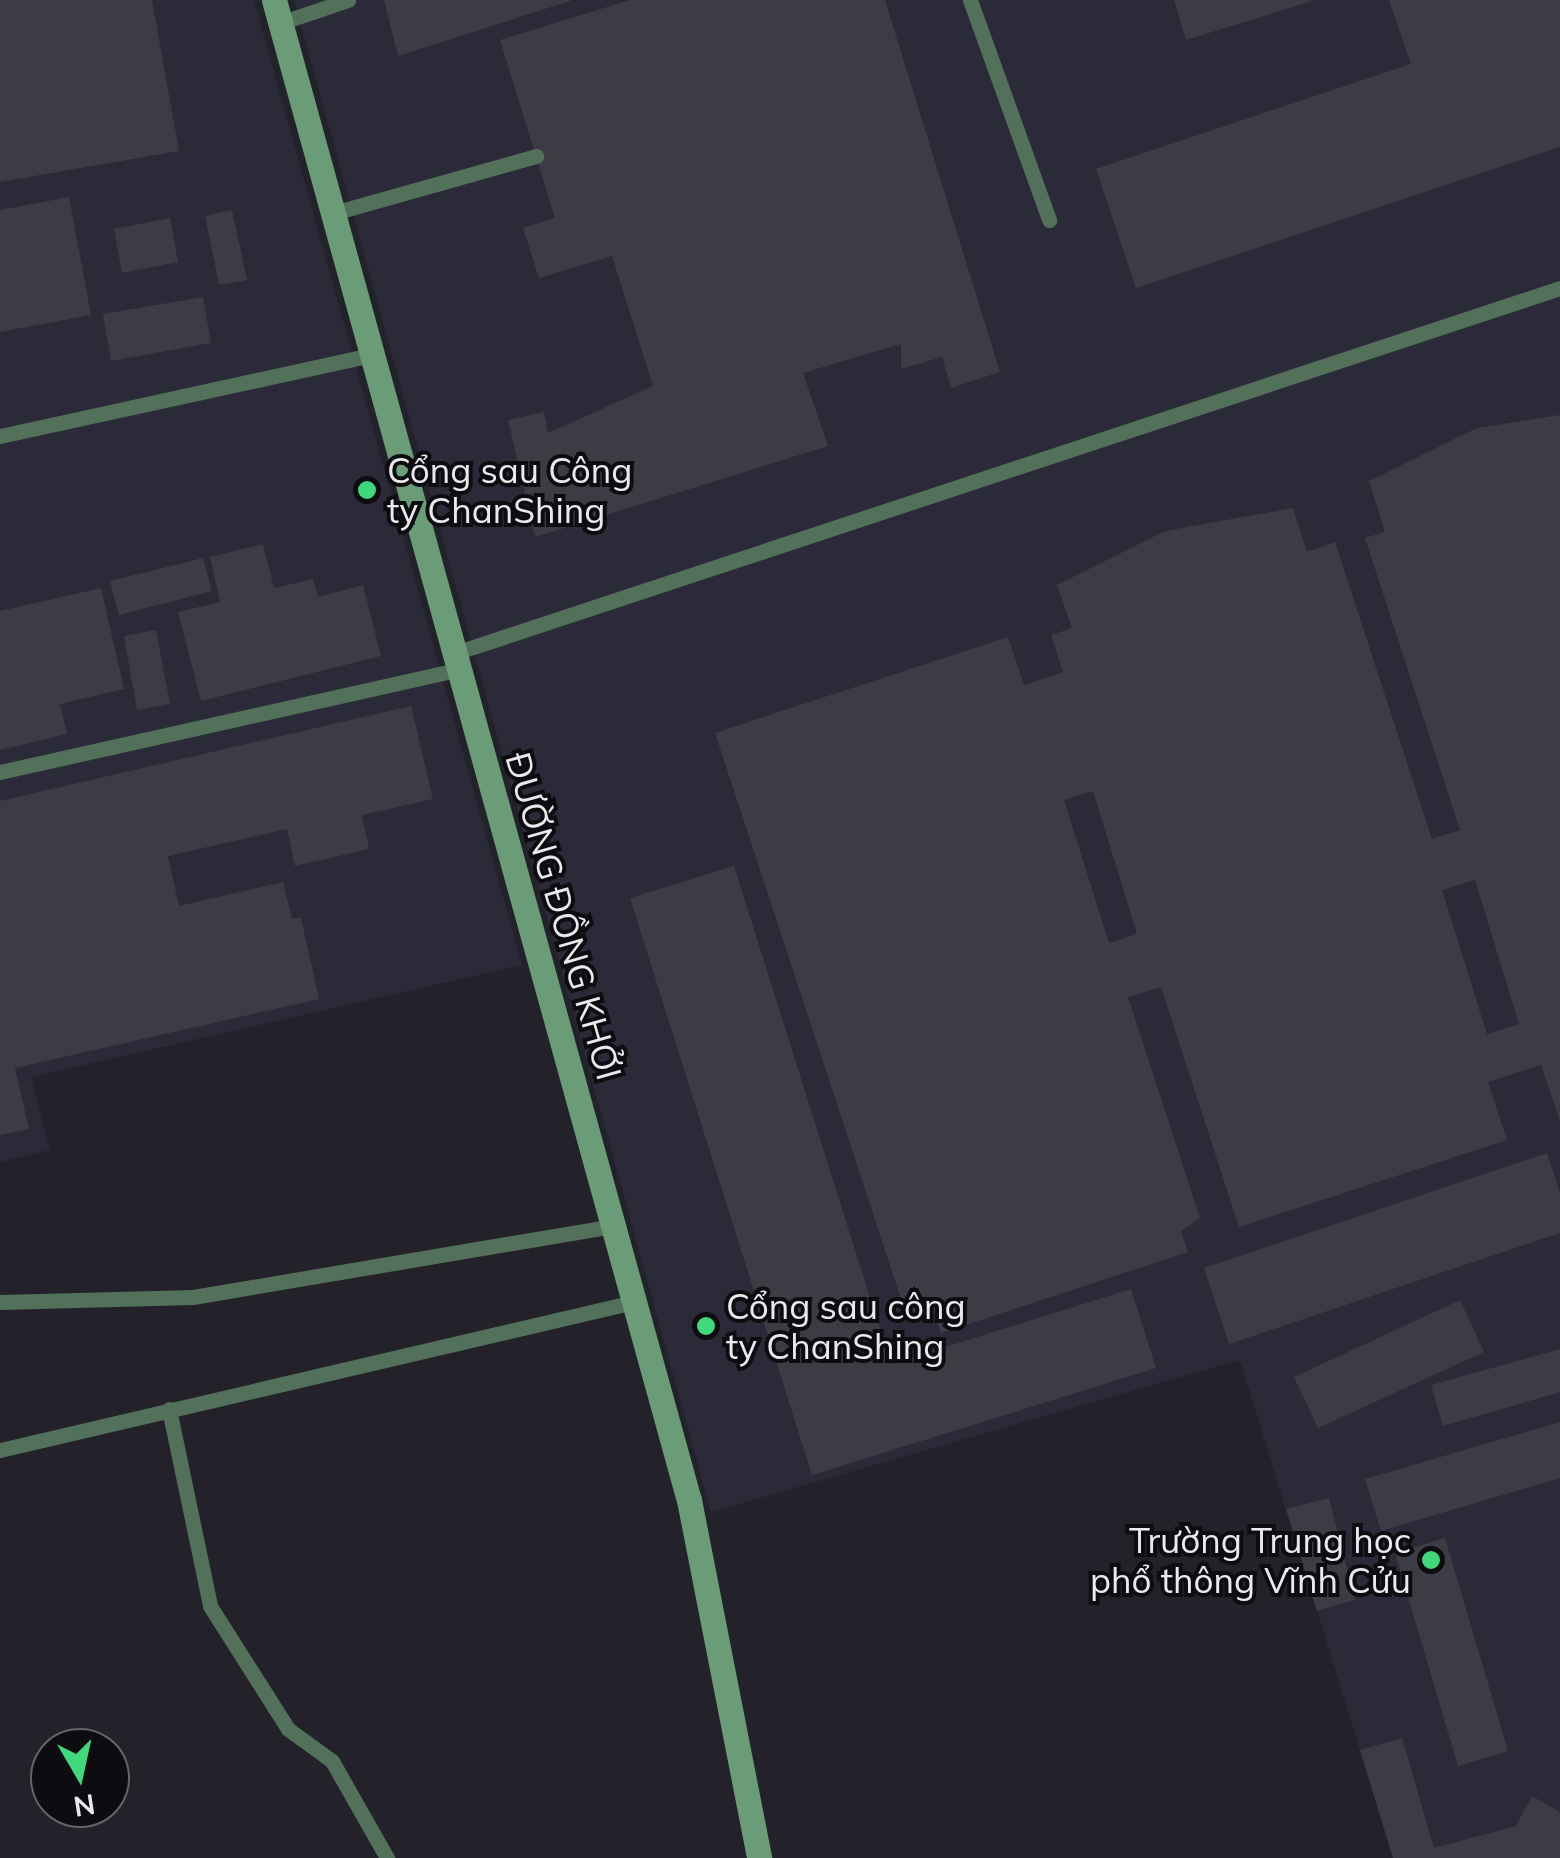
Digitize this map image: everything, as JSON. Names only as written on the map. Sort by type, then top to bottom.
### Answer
[{"type":"main road","name":"ĐƯỜNG ĐỒNG KHỞI","points":[[277,11],[337,212],[689,1500],[759,1858]]},
{"type":"lane","points":[[277,11],[348,0]]},
{"type":"lane","points":[[970,0],[1049,220]]},
{"type":"lane","points":[[337,212],[536,156]]},
{"type":"lane","points":[[0,772],[457,661],[1560,288]]},
{"type":"lane","points":[[0,436],[375,354]]},
{"type":"lane","points":[[0,1302],[193,1298],[614,1226]]},
{"type":"lane","points":[[0,1450],[634,1302]]},
{"type":"lane","points":[[169,1409],[210,1606],[288,1729],[332,1761],[387,1858]]},
{"type":"shaded area","points":[[0,0],[254,0],[522,965],[31,1077],[50,1150],[0,1162]]},
{"type":"shaded area","points":[[294,0],[1560,0],[1560,1858],[1393,1858],[1240,1360],[711,1512]]},
{"type":"building","points":[[0,0],[152,0],[179,151],[0,182]]},
{"type":"building","points":[[384,0],[570,0],[570,1],[398,56]]},
{"type":"building","points":[[630,0],[885,0],[1000,372],[951,388],[942,357],[901,369],[901,344],[803,373],[828,446],[535,537],[508,420],[544,412],[548,433],[653,386],[612,256],[539,278],[523,228],[555,218],[500,40]]},
{"type":"building","points":[[1174,0],[1311,0],[1312,1],[1186,40]]},
{"type":"building","points":[[1389,0],[1560,0],[1560,147],[1136,288],[1096,169],[1411,64]]},
{"type":"building","points":[[69,197],[91,315],[0,332],[0,210]]},
{"type":"building","points":[[232,210],[247,280],[219,285],[205,216]]},
{"type":"building","points":[[170,218],[178,262],[122,273],[114,229]]},
{"type":"building","points":[[203,297],[211,343],[111,361],[103,314]]},
{"type":"building","points":[[1560,415],[1560,1121],[1541,1065],[1488,1082],[1507,1140],[1239,1227],[1161,987],[1128,997],[1200,1218],[1181,1231],[1188,1252],[941,1333],[934,1312],[908,1320],[715,733],[1008,637],[1024,685],[1063,672],[1051,635],[1072,628],[1057,585],[1165,531],[1293,508],[1307,552],[1335,542],[1432,839],[1460,830],[1365,538],[1385,532],[1369,481],[1477,428]],"holes":[[[1093,791],[1137,934],[1109,943],[1064,800]],[[1475,880],[1519,1024],[1487,1034],[1442,890]]]},
{"type":"building","points":[[263,544],[274,588],[313,579],[318,597],[363,585],[381,656],[201,701],[178,612],[220,602],[210,557]]},
{"type":"building","points":[[203,558],[212,591],[119,615],[110,581]]},
{"type":"building","points":[[101,588],[124,689],[60,704],[67,734],[0,750],[0,611]]},
{"type":"building","points":[[156,630],[170,704],[137,710],[124,636]]},
{"type":"building","points":[[411,706],[433,799],[362,815],[369,849],[295,866],[287,829],[168,856],[179,906],[283,882],[292,919],[301,918],[319,999],[15,1068],[29,1129],[0,1135],[0,801]]},
{"type":"building","points":[[734,866],[891,1364],[1131,1289],[1156,1368],[812,1475],[630,898]]},
{"type":"building","points":[[1547,1153],[1560,1193],[1560,1233],[1229,1344],[1204,1268]]},
{"type":"building","points":[[1460,1300],[1484,1352],[1318,1428],[1294,1377]]},
{"type":"building","points":[[1560,1349],[1560,1392],[1443,1426],[1431,1385]]},
{"type":"building","points":[[1560,1422],[1560,1478],[1381,1531],[1365,1479]]},
{"type":"building","points":[[1329,1498],[1355,1600],[1317,1611],[1286,1509]]},
{"type":"building","points":[[1445,1538],[1508,1751],[1458,1766],[1395,1553]]},
{"type":"building","points":[[1402,1738],[1434,1848],[1516,1826],[1532,1796],[1560,1812],[1560,1858],[1393,1858],[1360,1750]]},
{"type":"place","name":"Cổng sau Công ty ChanShing","points":[[367,490]]},
{"type":"place","name":"Cổng sau công ty ChanShing","points":[[706,1326]]},
{"type":"place","name":"Trường Trung học phổ thông Vĩnh Cửu","points":[[1431,1560]]}]
